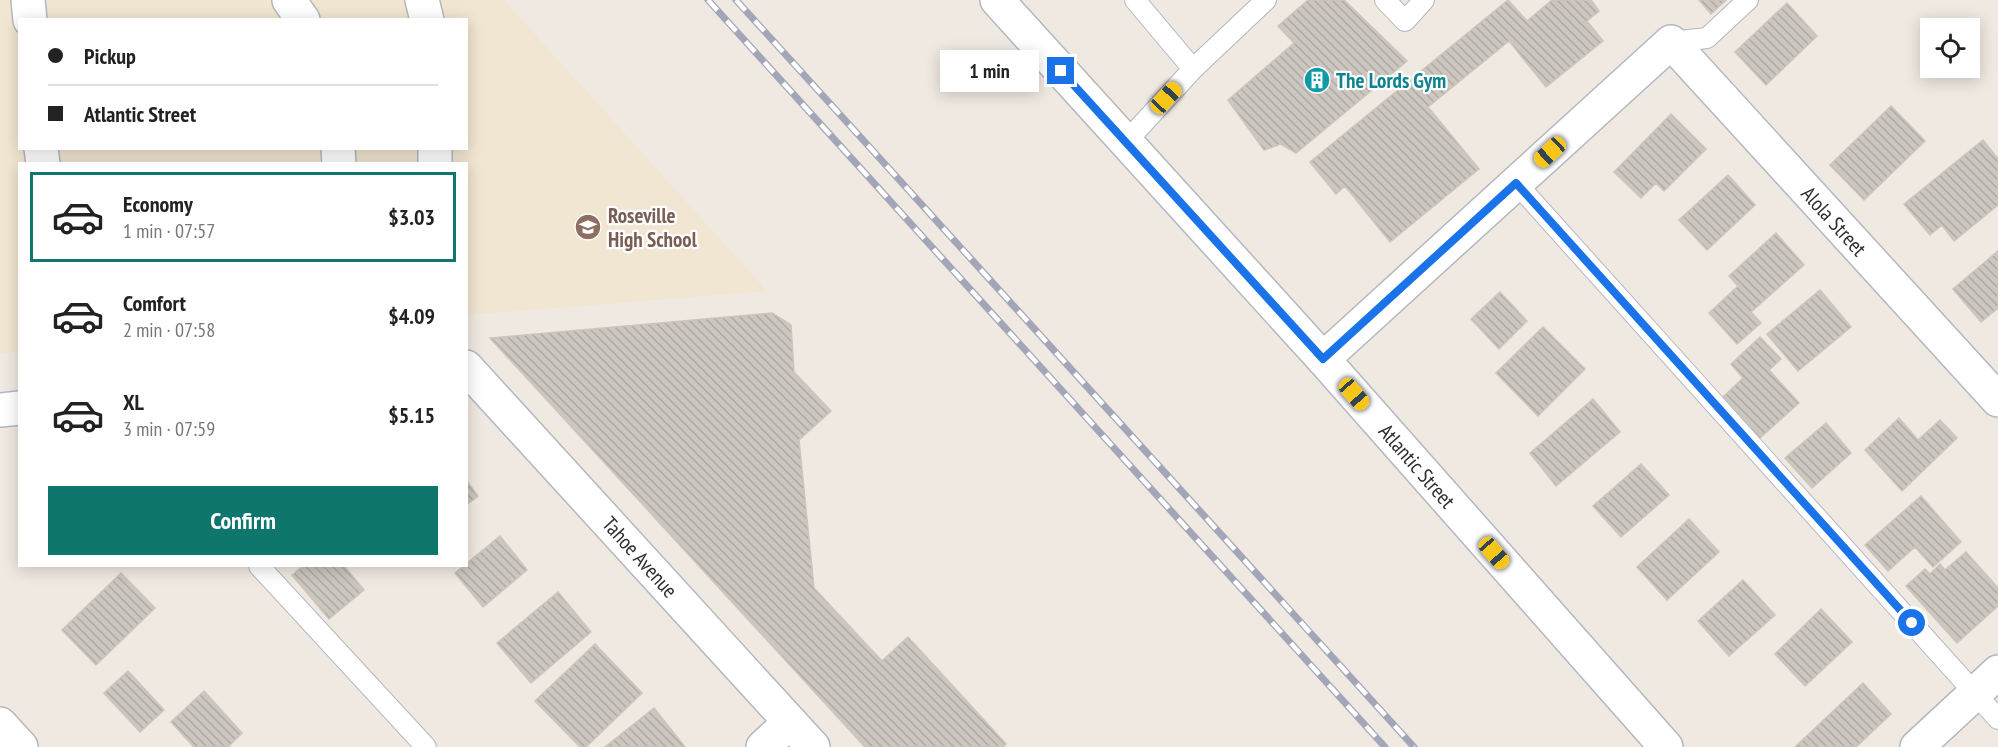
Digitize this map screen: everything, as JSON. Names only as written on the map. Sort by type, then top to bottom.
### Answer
[{"type":"street","points":[[28,0],[30,18]]},
{"type":"street","points":[[289,0],[302,18]]},
{"type":"street","points":[[422,0],[426,18]]},
{"type":"street","name":"Atlantic Street","points":[[997,0],[1323,359],[1666,747]]},
{"type":"street","points":[[1323,359],[1671,42]]},
{"type":"street","name":"Alola Street","points":[[1671,42],[1998,400]]},
{"type":"street","name":"Tahoe Avenue","points":[[468,369],[813,747]]},
{"type":"street","points":[[0,410],[18,408]]},
{"type":"street","points":[[1917,747],[1987,683]]},
{"type":"street","points":[[763,747],[790,722]]},
{"type":"street","points":[[0,724],[21,747]]},
{"type":"lane","points":[[1135,0],[1193,69]]},
{"type":"lane","points":[[1126,142],[1193,69],[1266,0]]},
{"type":"lane","points":[[1385,0],[1405,21],[1424,0]]},
{"type":"lane","points":[[1671,42],[1707,38],[1748,0]]},
{"type":"lane","points":[[1516,183],[1987,683],[1998,719]]},
{"type":"lane","points":[[261,567],[426,747]]},
{"type":"shaded area","name":"Roseville High School","points":[[0,0],[504,0],[767,291],[468,315],[468,162],[18,162],[18,352],[0,353]]},
{"type":"building","name":"The Lords Gym","points":[[1308,0],[1344,0],[1407,61],[1296,153],[1281,144],[1264,150],[1228,100],[1294,43],[1278,26]]},
{"type":"building","points":[[1508,0],[1527,21],[1552,0],[1591,0],[1599,11],[1587,21],[1603,41],[1546,87],[1509,41],[1428,107],[1479,169],[1390,242],[1345,186],[1336,194],[1310,162]]},
{"type":"building","points":[[1699,0],[1726,0],[1711,14]]},
{"type":"building","points":[[1787,3],[1817,36],[1766,85],[1735,52]]},
{"type":"building","points":[[1891,106],[1925,141],[1864,200],[1830,165]]},
{"type":"building","points":[[1671,114],[1706,149],[1664,191],[1656,183],[1641,198],[1614,172]]},
{"type":"building","points":[[1983,140],[1998,159],[1998,205],[1954,241],[1942,225],[1930,235],[1904,204]]},
{"type":"building","points":[[1728,175],[1755,205],[1707,250],[1679,220]]},
{"type":"building","points":[[1776,233],[1804,265],[1751,312],[1761,323],[1737,344],[1709,313],[1738,286],[1729,276]]},
{"type":"building","points":[[1998,251],[1998,308],[1981,322],[1953,289]]},
{"type":"building","points":[[1820,290],[1851,327],[1798,371],[1767,334]]},
{"type":"building","points":[[1500,292],[1527,321],[1499,349],[1471,319]]},
{"type":"building","points":[[772,313],[791,325],[794,372],[831,411],[799,440],[814,588],[882,661],[908,637],[1006,744],[1003,747],[865,747],[490,338]]},
{"type":"building","points":[[1543,327],[1585,369],[1538,416],[1496,373]]},
{"type":"building","points":[[1760,337],[1781,359],[1769,370],[1799,403],[1760,438],[1723,397],[1743,378],[1731,364]]},
{"type":"building","points":[[1593,399],[1620,432],[1556,486],[1530,453]]},
{"type":"building","points":[[1899,418],[1918,440],[1940,420],[1957,438],[1902,491],[1865,450]]},
{"type":"building","points":[[1826,423],[1851,453],[1812,488],[1785,458]]},
{"type":"building","points":[[1641,464],[1669,495],[1621,537],[1593,506]]},
{"type":"building","points":[[468,483],[478,496],[468,504]]},
{"type":"building","points":[[1921,496],[1961,542],[1933,567],[1915,547],[1888,571],[1865,545]]},
{"type":"building","points":[[1689,519],[1719,552],[1667,600],[1637,567]]},
{"type":"building","points":[[500,536],[527,570],[483,607],[455,573],[462,567],[468,567],[468,562]]},
{"type":"building","points":[[1966,552],[1998,588],[1998,606],[1957,643],[1906,586],[1925,569],[1930,574],[1940,564],[1945,570]]},
{"type":"building","points":[[302,567],[345,567],[364,590],[329,619],[292,575]]},
{"type":"building","points":[[121,573],[155,608],[96,665],[62,630]]},
{"type":"building","points":[[1743,580],[1775,615],[1729,656],[1698,621]]},
{"type":"building","points":[[558,592],[591,632],[531,683],[497,643]]},
{"type":"building","points":[[1821,609],[1852,642],[1805,686],[1775,654]]},
{"type":"building","points":[[595,644],[642,693],[586,747],[580,747],[535,701]]},
{"type":"building","points":[[128,671],[164,710],[140,732],[104,693]]},
{"type":"building","points":[[1863,683],[1891,714],[1856,747],[1795,747]]},
{"type":"building","points":[[204,691],[242,733],[228,747],[194,747],[171,722]]},
{"type":"building","points":[[654,708],[685,747],[605,747]]},
{"type":"railway","points":[[708,0],[1385,747]]},
{"type":"railway","points":[[736,0],[1414,747]]},
{"type":"place","name":"The Lords Gym","points":[[1317,80]]},
{"type":"place","name":"Roseville High School","points":[[588,227]]},
{"type":"route","points":[[1061,71],[1323,359],[1516,183],[1912,623]]}]
